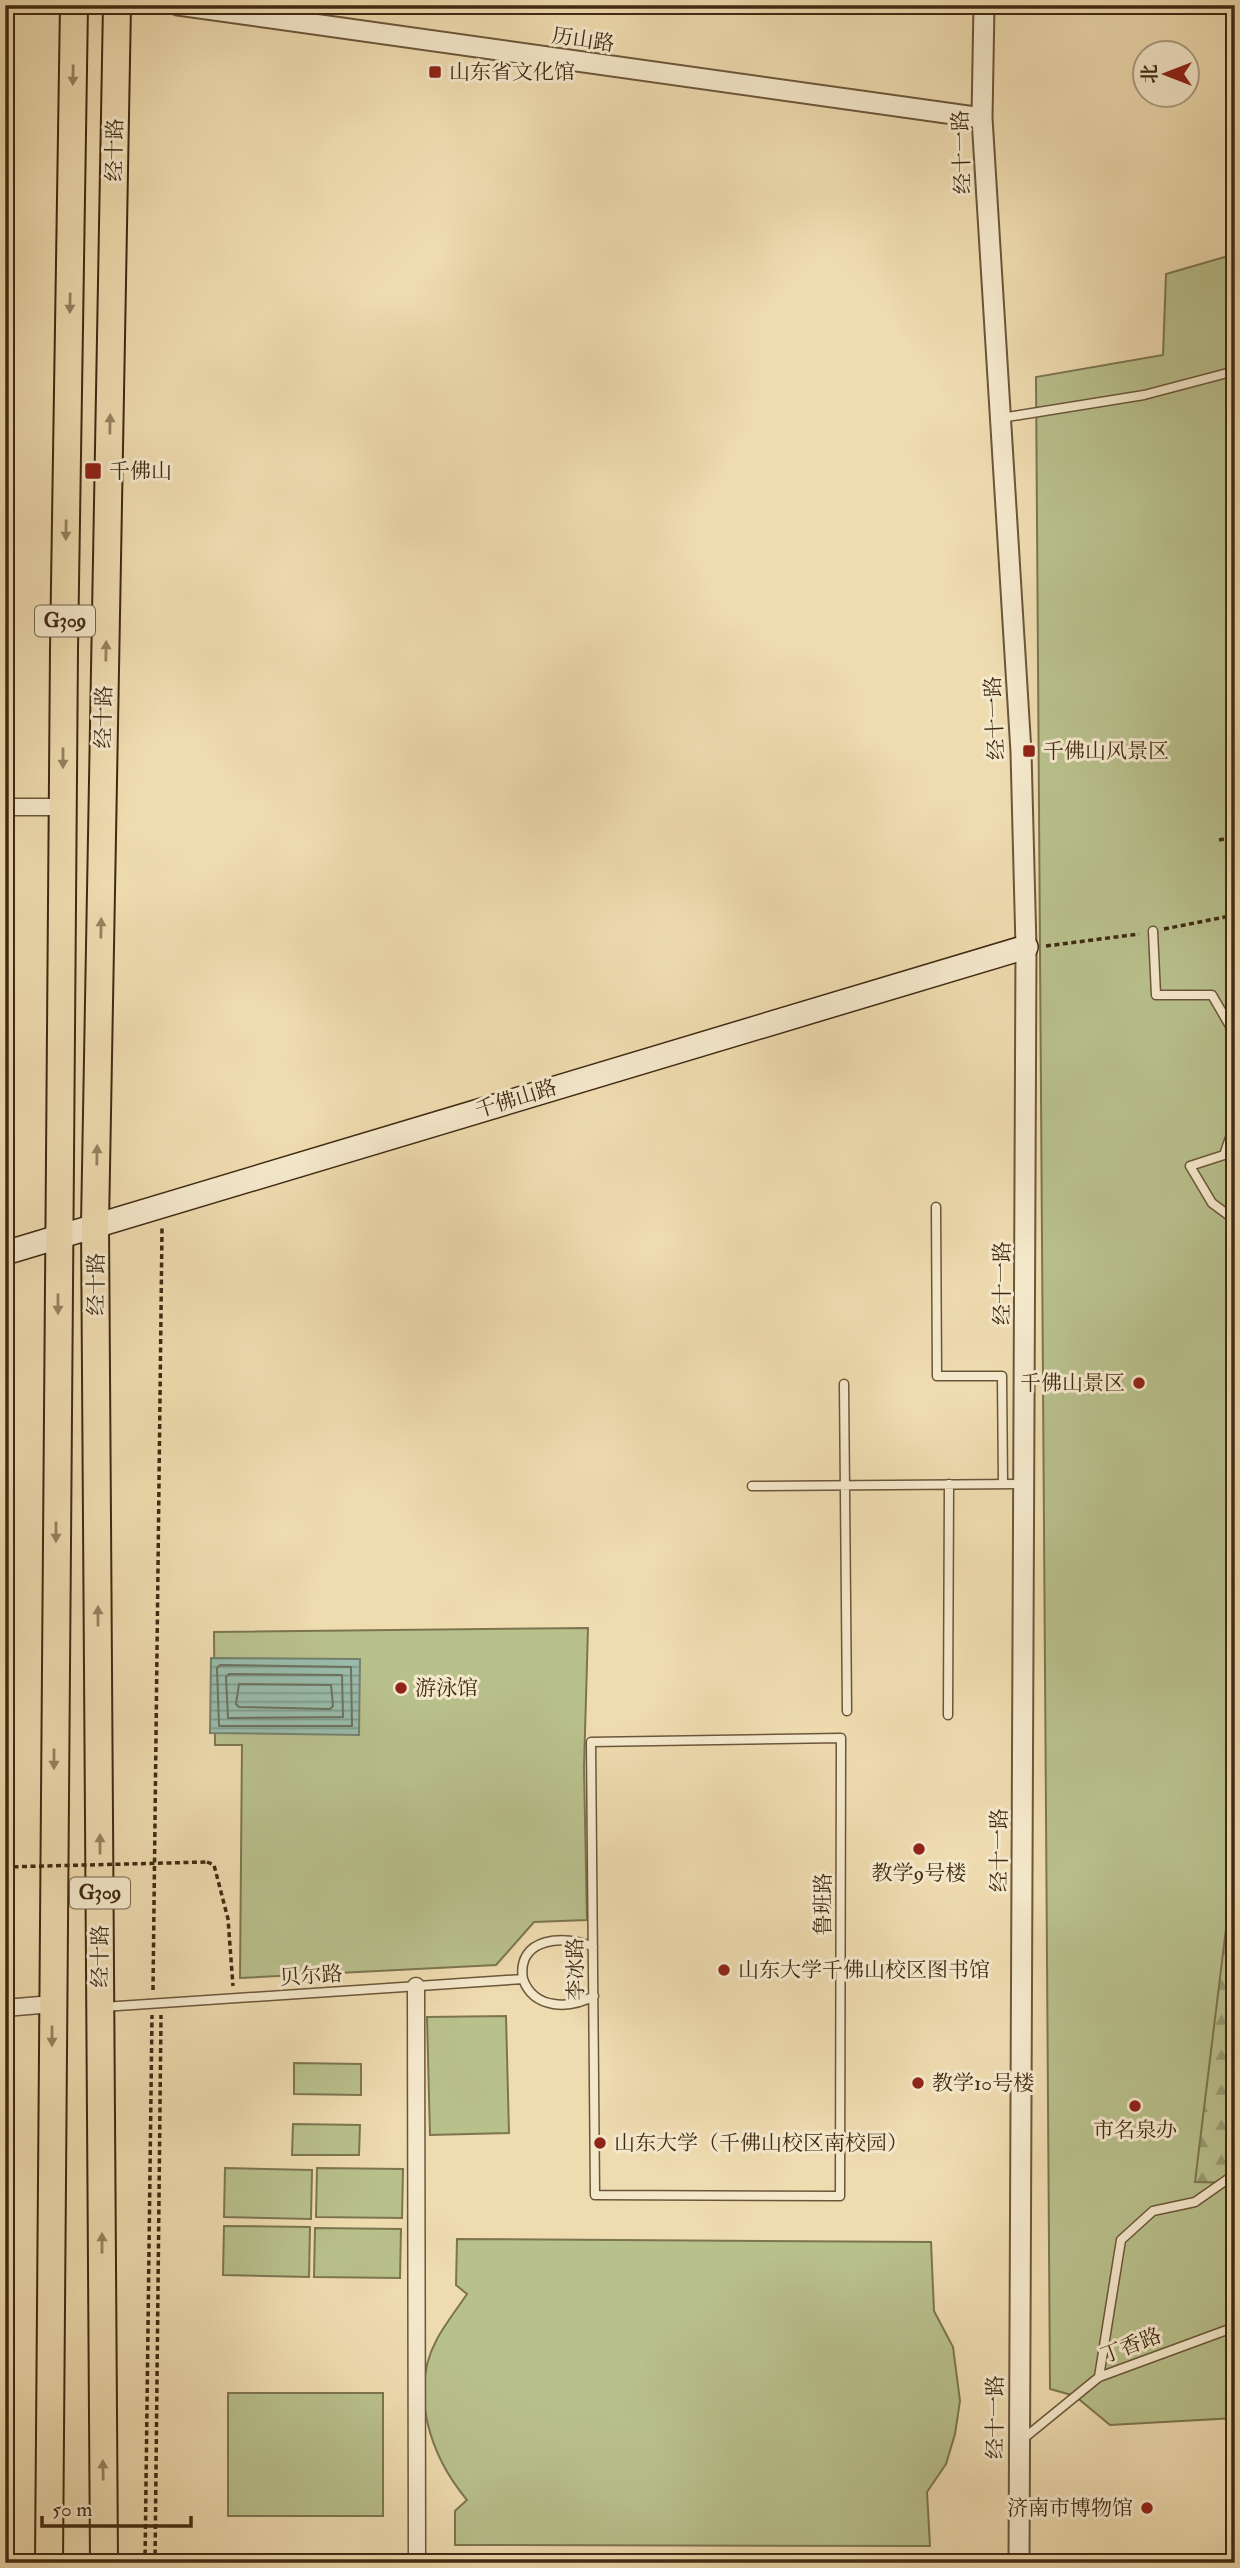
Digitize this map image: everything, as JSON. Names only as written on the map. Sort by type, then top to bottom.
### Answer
[{"type":"highway","name":"经十路","points":[[48,2563],[63,807],[74,5]]},
{"type":"highway","name":"经十路","points":[[104,2563],[95,1224],[117,5]]},
{"type":"main road","name":"千佛山路","points":[[8,1252],[1027,947]]},
{"type":"street","name":"历山路","points":[[177,5],[982,118]]},
{"type":"street","name":"经十一路","points":[[984,5],[982,118],[1021,752],[1027,947],[1019,2563]]},
{"type":"street","points":[[5,807],[63,807]]},
{"type":"street","points":[[416,1986],[417,2563]]},
{"type":"street","points":[[8,2008],[52,2004]]},
{"type":"lane","points":[[999,418],[1144,395],[1235,372]]},
{"type":"lane","points":[[1153,931],[1156,995],[1212,995],[1230,1026],[1235,1063]]},
{"type":"lane","points":[[1235,1123],[1224,1155],[1190,1166],[1212,1203],[1235,1220]]},
{"type":"lane","points":[[936,1207],[937,1376],[1002,1376],[1003,1484]]},
{"type":"lane","points":[[844,1384],[847,1711]]},
{"type":"lane","points":[[948,1484],[948,1715]]},
{"type":"lane","points":[[752,1486],[1024,1484]]},
{"type":"lane","name":"李冰路","points":[[595,2195],[591,1742],[841,1738]]},
{"type":"lane","name":"鲁班路","points":[[595,2195],[840,2196],[841,1738]]},
{"type":"lane","points":[[593,1947],[579,1940],[563,1938],[547,1941],[533,1948],[524,1959],[523,1979],[534,1996],[548,2004],[564,2006],[580,2003],[594,1996]]},
{"type":"lane","name":"贝尔路","points":[[101,2008],[523,1979]]},
{"type":"lane","points":[[1099,2377],[1121,2240],[1153,2211],[1195,2202],[1235,2174]]},
{"type":"lane","name":"丁香路","points":[[1018,2443],[1099,2377],[1235,2327]]},
{"type":"path","points":[[1219,840],[1235,837]]},
{"type":"path","points":[[1027,947],[1106,940],[1235,915]]},
{"type":"path","points":[[155,2563],[162,1204]]},
{"type":"path","points":[[8,1252],[10,2563]]},
{"type":"path","points":[[5,1867],[207,1862],[215,1866],[226,1905],[233,1999]]},
{"type":"path","points":[[145,2563],[157,2004]]},
{"type":"green space","name":"千佛山景区","points":[[1235,254],[1235,2418],[1110,2425],[1075,2396],[1050,2389],[1036,377],[1163,355],[1166,274]]},
{"type":"green space","points":[[588,1628],[584,1768],[587,1920],[534,1922],[496,1965],[240,1978],[242,1745],[215,1745],[214,1632]]},
{"type":"green space","points":[[1235,1895],[1235,2183],[1195,2182],[1230,1896]]},
{"type":"green space","points":[[506,2016],[509,2133],[430,2135],[427,2017]]},
{"type":"green space","points":[[294,2063],[361,2064],[361,2095],[294,2094]]},
{"type":"green space","points":[[293,2124],[360,2125],[359,2155],[292,2155]]},
{"type":"green space","points":[[225,2168],[312,2170],[311,2219],[224,2217]]},
{"type":"green space","points":[[317,2168],[403,2169],[402,2218],[316,2217]]},
{"type":"green space","points":[[224,2226],[310,2227],[309,2277],[223,2275]]},
{"type":"green space","points":[[315,2228],[401,2229],[400,2278],[314,2277]]},
{"type":"green space","points":[[457,2239],[931,2242],[934,2311],[953,2347],[960,2401],[955,2434],[946,2464],[927,2492],[930,2546],[455,2545],[455,2511],[467,2500],[454,2483],[434,2444],[424,2402],[424,2380],[428,2359],[437,2339],[467,2294],[456,2285]]},
{"type":"green space","points":[[228,2393],[383,2393],[383,2516],[228,2516]]},
{"type":"water","points":[[211,1658],[360,1659],[359,1735],[210,1733]]},
{"type":"place","name":"山东省文化馆","points":[[435,72]]},
{"type":"place","name":"千佛山","points":[[93,471]]},
{"type":"place","name":"千佛山风景区","points":[[1029,751]]},
{"type":"place","name":"千佛山景区","points":[[1139,1383]]},
{"type":"place","name":"游泳馆","points":[[401,1688]]},
{"type":"place","name":"教学9号楼","points":[[919,1849]]},
{"type":"place","name":"山东大学千佛山校区图书馆","points":[[724,1970]]},
{"type":"place","name":"教学10号楼","points":[[918,2083]]},
{"type":"place","name":"市名泉办","points":[[1135,2106]]},
{"type":"place","name":"山东大学（千佛山校区南校园）","points":[[600,2143]]},
{"type":"place","name":"济南市博物馆","points":[[1147,2508]]}]
